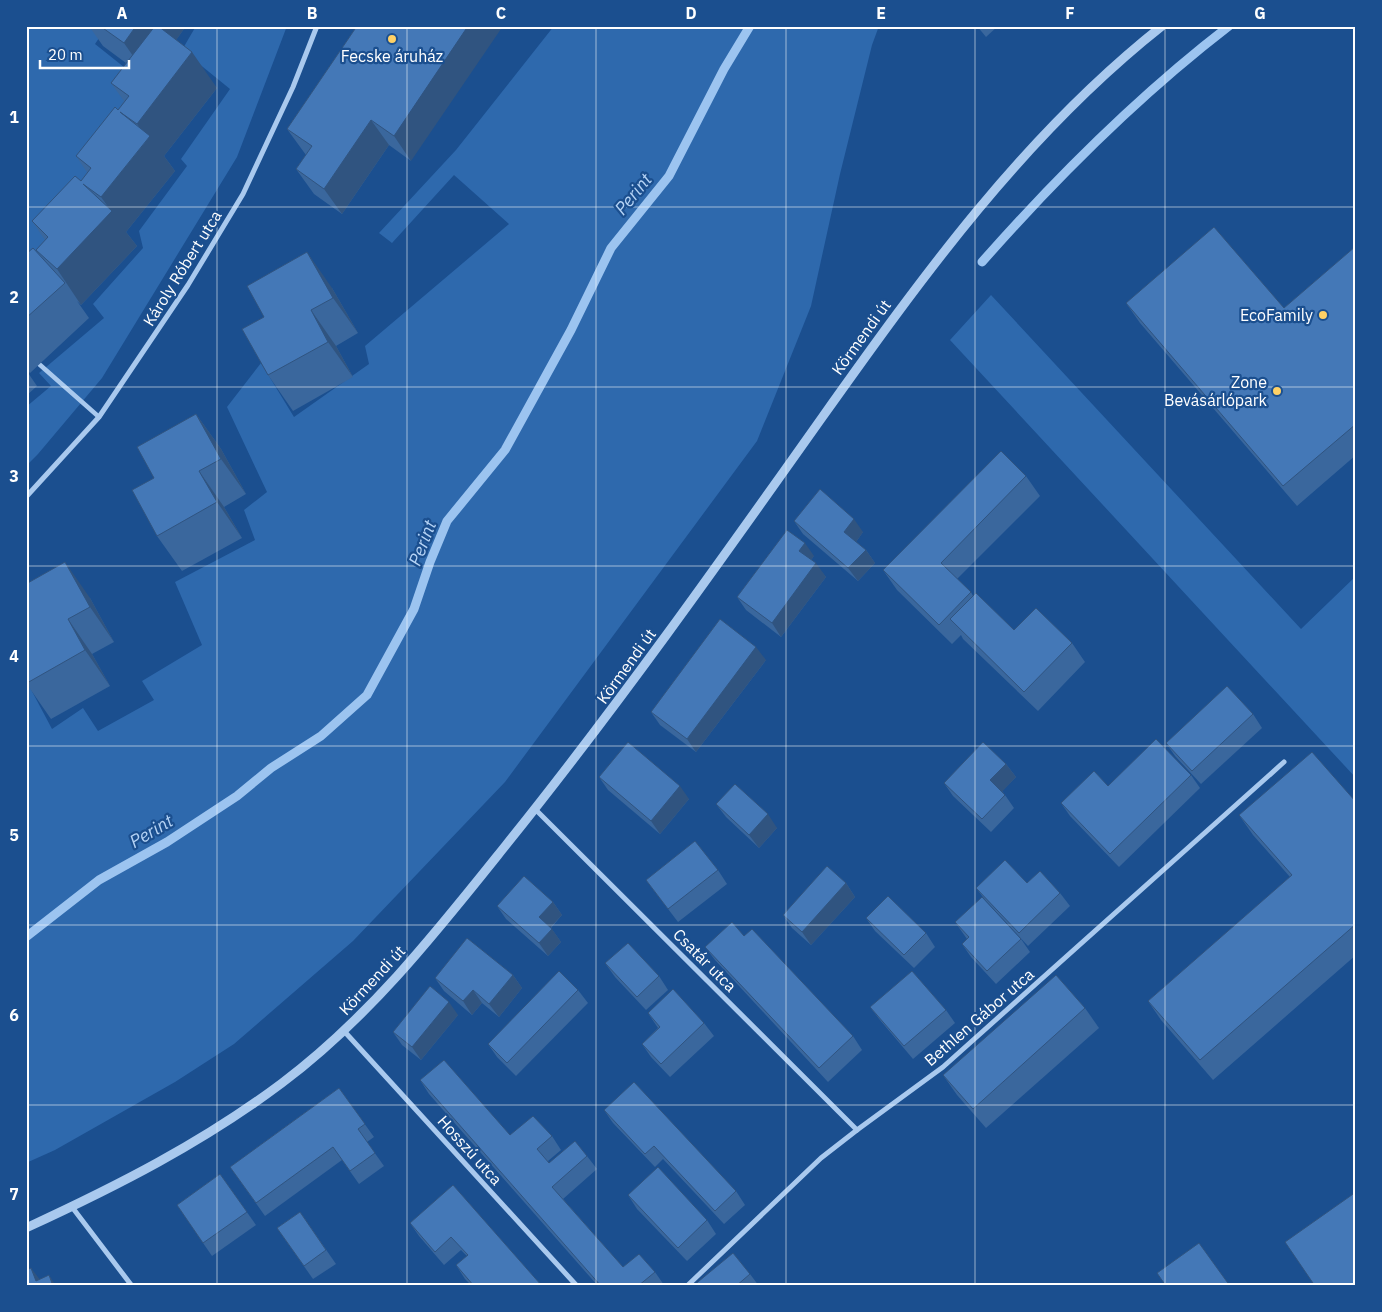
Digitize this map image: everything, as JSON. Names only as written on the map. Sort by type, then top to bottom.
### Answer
[{"type":"street","name":"Károly Róbert utca","points":[[26,497],[99,417],[188,285],[243,194],[293,87],[317,26]]},
{"type":"street","name":"Körmendi út","points":[[26,1228],[72,1207],[170,1157],[227,1123],[285,1081],[344,1031],[403,970],[535,809],[648,661],[866,355],[972,214],[1018,160],[1060,117],[1104,75],[1162,26]]},
{"type":"street","points":[[39,364],[99,417]]},
{"type":"street","name":"Bethlen Gábor utca","points":[[687,1286],[821,1158],[944,1067],[1284,762]]},
{"type":"street","name":"Csatár utca","points":[[535,809],[857,1130]]},
{"type":"street","name":"Hosszú utca","points":[[344,1031],[577,1286]]},
{"type":"street","points":[[72,1207],[132,1286]]},
{"type":"shaded area","points":[[26,26],[107,26],[95,44],[149,87],[26,301]]},
{"type":"shaded area","points":[[196,26],[287,26],[237,157],[102,378],[26,466],[26,407],[51,386],[39,373],[104,318],[93,304],[143,248],[139,231],[187,166],[181,159],[230,89],[182,50]]},
{"type":"shaded area","points":[[554,26],[879,26],[872,45],[840,174],[811,306],[757,441],[505,782],[353,941],[234,1044],[175,1082],[55,1150],[26,1163],[26,680],[52,729],[83,708],[98,731],[154,700],[142,681],[202,645],[175,582],[255,540],[244,510],[267,492],[227,407],[261,363],[294,417],[369,364],[365,346],[509,224],[454,175],[392,243],[379,233],[456,150]]},
{"type":"shaded area","points":[[991,295],[1301,629],[1356,576],[1356,778],[950,340]]},
{"type":"building","points":[[100,26],[136,26],[124,43]]},
{"type":"building","points":[[155,26],[158,26],[192,52],[137,124],[120,112],[150,136],[101,197],[83,184],[112,211],[57,269],[36,250],[48,237],[32,221],[75,176],[81,181],[91,168],[76,156],[115,107],[118,110],[129,96],[111,83]]},
{"type":"building","points":[[357,26],[468,26],[394,136],[371,120],[324,189],[296,169],[312,146],[287,129]]},
{"type":"building","name":"Zone Bevásárlópark","points":[[1214,227],[1284,308],[1356,246],[1356,424],[1283,486],[1126,303]]},
{"type":"building","points":[[33,248],[65,283],[26,318],[26,254]]},
{"type":"building","points":[[307,252],[333,298],[311,310],[328,342],[268,375],[242,329],[264,317],[247,286]]},
{"type":"building","points":[[196,414],[221,459],[199,471],[217,502],[157,536],[132,490],[154,478],[137,447]]},
{"type":"building","points":[[1001,451],[1026,476],[941,563],[971,592],[939,625],[883,570]]},
{"type":"building","points":[[820,489],[854,519],[844,532],[866,550],[848,568],[794,521]]},
{"type":"building","points":[[787,530],[805,543],[799,551],[816,563],[772,623],[737,597]]},
{"type":"building","points":[[65,562],[90,607],[68,619],[85,650],[27,683],[26,584]]},
{"type":"building","points":[[976,593],[1014,630],[1036,608],[1072,643],[1024,692],[950,619]]},
{"type":"building","points":[[720,619],[756,647],[687,739],[651,712]]},
{"type":"building","points":[[1227,686],[1253,714],[1192,771],[1166,743]]},
{"type":"building","points":[[1156,739],[1191,775],[1110,854],[1061,803],[1094,771],[1108,786]]},
{"type":"building","points":[[628,742],[680,786],[651,821],[599,777]]},
{"type":"building","points":[[983,742],[1006,764],[990,780],[1005,795],[982,819],[944,783]]},
{"type":"building","points":[[1312,752],[1356,802],[1356,924],[1200,1060],[1148,1001],[1292,875],[1239,815]]},
{"type":"building","points":[[735,784],[768,814],[749,835],[716,804]]},
{"type":"building","points":[[695,841],[718,870],[668,909],[646,880]]},
{"type":"building","points":[[1005,860],[1027,883],[1040,871],[1060,893],[1019,933],[976,888]]},
{"type":"building","points":[[827,866],[846,883],[802,932],[783,915]]},
{"type":"building","points":[[524,876],[553,902],[539,917],[552,929],[539,943],[497,906]]},
{"type":"building","points":[[888,896],[926,933],[904,955],[866,918]]},
{"type":"building","points":[[982,897],[1021,939],[987,971],[962,944],[969,937],[955,922]]},
{"type":"building","points":[[732,922],[744,936],[752,929],[853,1036],[819,1068],[705,947]]},
{"type":"building","points":[[467,938],[513,975],[489,1004],[473,990],[463,1001],[435,978]]},
{"type":"building","points":[[628,943],[659,976],[637,997],[605,963]]},
{"type":"building","points":[[559,971],[578,990],[507,1063],[488,1044]]},
{"type":"building","points":[[912,971],[946,1010],[904,1046],[870,1007]]},
{"type":"building","points":[[1056,975],[1085,1008],[973,1109],[943,1075]]},
{"type":"building","points":[[430,986],[449,1002],[412,1047],[393,1032]]},
{"type":"building","points":[[673,989],[704,1023],[661,1064],[642,1044],[660,1027],[648,1013]]},
{"type":"building","points":[[444,1060],[510,1135],[533,1116],[552,1136],[537,1149],[549,1163],[575,1141],[587,1156],[552,1187],[623,1267],[639,1254],[655,1272],[638,1286],[601,1286],[420,1080]]},
{"type":"building","points":[[634,1082],[736,1191],[715,1211],[654,1146],[645,1154],[604,1110]]},
{"type":"building","points":[[339,1088],[365,1124],[358,1129],[375,1153],[350,1171],[333,1147],[256,1203],[230,1167]]},
{"type":"building","points":[[658,1167],[707,1220],[678,1248],[628,1195]]},
{"type":"building","points":[[220,1174],[247,1212],[203,1243],[177,1205]]},
{"type":"building","points":[[453,1185],[542,1286],[499,1286],[498,1284],[496,1286],[474,1286],[456,1265],[468,1255],[451,1237],[435,1252],[410,1223]]},
{"type":"building","points":[[1356,1192],[1356,1286],[1315,1286],[1285,1242]]},
{"type":"building","points":[[300,1212],[326,1250],[304,1266],[277,1228]]},
{"type":"building","points":[[1199,1243],[1230,1286],[1166,1286],[1157,1273]]},
{"type":"building","points":[[733,1253],[750,1274],[736,1286],[693,1286]]},
{"type":"building","points":[[31,1268],[36,1281],[49,1275],[53,1286],[26,1286],[26,1270]]},
{"type":"waterway","name":"Perint","points":[[26,937],[99,880],[167,842],[237,796],[271,768],[321,736],[367,695],[414,609],[430,562],[447,521],[505,450],[571,330],[611,248],[669,176],[724,69],[750,26]]},
{"type":"waterway","points":[[982,262],[1039,199],[1100,138],[1163,80],[1229,26]]},
{"type":"place","name":"Fecske áruház","points":[[392,39]]},
{"type":"place","name":"EcoFamily","points":[[1323,315]]},
{"type":"place","name":"Zone Bevásárlópark","points":[[1277,391]]}]
